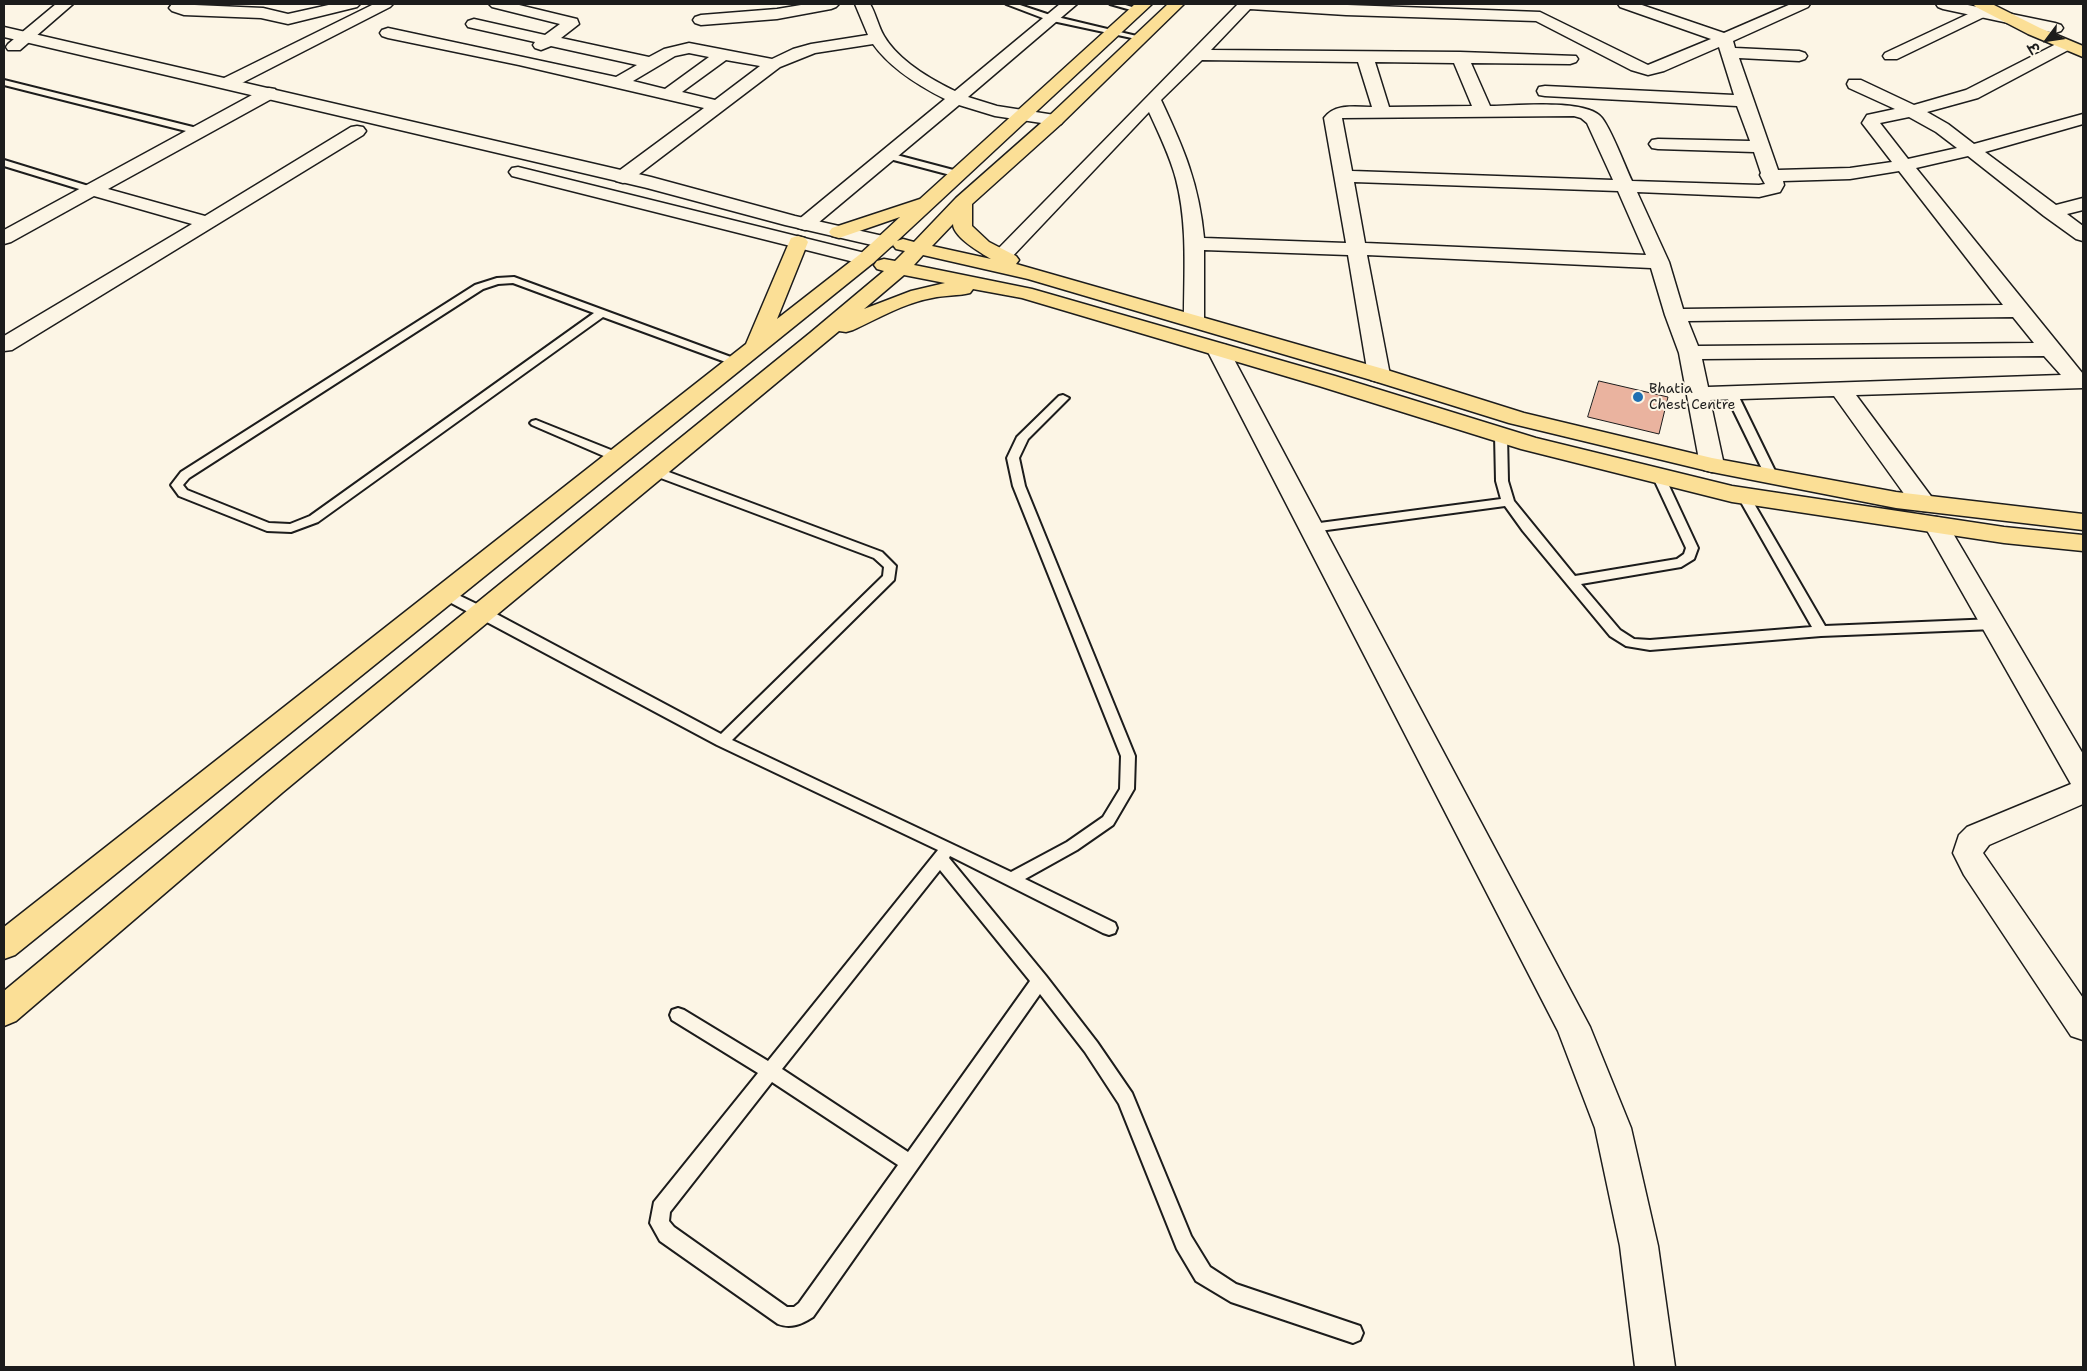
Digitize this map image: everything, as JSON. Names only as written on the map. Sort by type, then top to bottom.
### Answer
[{"type":"main road","points":[[4,1011],[265,790],[818,338],[899,269],[963,202],[1055,120],[1177,4]]},
{"type":"main road","points":[[2003,4],[2083,40]]},
{"type":"main road","points":[[4,945],[866,259],[1019,116],[1141,7]]},
{"type":"main road","points":[[2013,20],[2083,52]]},
{"type":"main road","points":[[839,232],[930,200]]},
{"type":"main road","points":[[963,202],[962,228],[982,246],[1044,277]]},
{"type":"main road","points":[[756,347],[801,233]]},
{"type":"main road","points":[[885,242],[1044,277],[1379,374],[1517,418],[1712,465],[1896,500],[1930,514],[2004,535],[2083,543]]},
{"type":"main road","points":[[866,259],[899,269],[1025,293],[1501,435],[1743,495],[1930,514],[2083,522]]},
{"type":"main road","points":[[818,338],[904,300],[952,288],[1025,293]]},
{"type":"street","points":[[15,43],[65,4]]},
{"type":"street","points":[[180,4],[177,8],[184,10],[265,8],[278,18],[288,19],[352,4]]},
{"type":"street","points":[[228,83],[385,4]]},
{"type":"street","points":[[539,9],[566,4]]},
{"type":"street","points":[[701,20],[777,14],[831,4]]},
{"type":"street","points":[[863,4],[877,39],[894,58],[924,81],[954,99],[977,106],[1019,116],[1055,120]]},
{"type":"street","points":[[801,233],[954,99],[1069,4]]},
{"type":"street","points":[[1002,256],[1152,99],[1248,4],[1346,10],[1526,15],[1554,23],[1637,67],[1648,70],[1727,45],[1803,4]]},
{"type":"street","points":[[1526,15],[1552,4]]},
{"type":"street","points":[[1625,4],[1727,45],[1799,56]]},
{"type":"street","points":[[1943,4],[1986,6],[2013,20],[2055,28]]},
{"type":"street","points":[[442,43],[501,5],[539,9],[571,22],[571,24],[519,60]]},
{"type":"street","points":[[1891,56],[1986,6]]},
{"type":"street","points":[[474,24],[652,63]]},
{"type":"street","points":[[4,32],[15,43],[395,141]]},
{"type":"street","points":[[388,33],[442,43],[719,106]]},
{"type":"street","points":[[623,178],[774,64],[790,55],[808,49],[877,39]]},
{"type":"street","points":[[15,43],[228,83],[623,178],[651,183],[801,233],[866,259]]},
{"type":"street","points":[[1344,176],[1768,190],[1775,185],[1769,175],[1727,45]]},
{"type":"street","points":[[2066,45],[1986,88],[1912,112],[1872,120],[1872,123],[2019,312],[2080,381]]},
{"type":"street","points":[[618,83],[670,52],[679,49],[689,48],[774,64]]},
{"type":"street","points":[[667,94],[723,54]]},
{"type":"street","points":[[1198,55],[1570,59]]},
{"type":"street","points":[[1365,57],[1382,111]]},
{"type":"street","points":[[1460,57],[1483,110]]},
{"type":"street","points":[[1855,84],[1942,128],[2083,235]]},
{"type":"street","points":[[1545,91],[1744,101]]},
{"type":"street","points":[[4,238],[269,93]]},
{"type":"street","points":[[1152,99],[1174,148],[1188,191],[1194,244],[1194,320]]},
{"type":"street","points":[[1379,374],[1333,118],[1336,114],[1343,112],[1483,110],[1574,111],[1587,114],[1595,120],[1626,185],[1659,262],[1675,315],[1690,353],[1712,465]]},
{"type":"street","points":[[1769,175],[1828,175],[1907,166],[1972,151],[2083,118]]},
{"type":"street","points":[[4,345],[357,131]]},
{"type":"street","points":[[1658,144],[1760,147]]},
{"type":"street","points":[[502,168],[801,233],[839,232],[885,242]]},
{"type":"street","points":[[92,190],[208,223]]},
{"type":"street","points":[[2051,212],[2083,204]]},
{"type":"street","points":[[1194,244],[1659,262]]},
{"type":"street","points":[[1675,315],[2019,312]]},
{"type":"street","points":[[1690,353],[2050,349]]},
{"type":"street","points":[[1218,350],[1573,1027],[1613,1128],[1639,1246],[1655,1367]]},
{"type":"street","points":[[1699,394],[2080,381]]},
{"type":"street","points":[[1840,389],[1930,514],[2083,778]]},
{"type":"street","points":[[2083,791],[1978,836],[1970,844],[1968,853],[2083,1025]]},
{"type":"lane","points":[[1010,4],[1051,18],[1141,38]]},
{"type":"lane","points":[[1114,4],[1141,7]]},
{"type":"lane","points":[[4,82],[198,131]]},
{"type":"lane","points":[[889,156],[958,174]]},
{"type":"lane","points":[[4,163],[92,190]]},
{"type":"lane","points":[[603,312],[314,519],[291,528],[267,527],[183,493],[178,485],[184,475],[479,287],[497,281],[514,280],[603,312],[736,362]]},
{"type":"lane","points":[[1731,393],[1771,475]]},
{"type":"lane","points":[[1012,880],[1072,846],[1108,821],[1128,789],[1128,756],[1019,486],[1013,458],[1023,437],[1063,398]]},
{"type":"lane","points":[[536,423],[617,457]]},
{"type":"lane","points":[[1501,435],[1502,481],[1508,502],[1615,632],[1631,643],[1650,645],[1820,631],[1994,624]]},
{"type":"lane","points":[[654,471],[878,555],[890,566],[889,577],[722,741]]},
{"type":"lane","points":[[1572,581],[1681,563],[1690,556],[1692,548],[1658,475]]},
{"type":"lane","points":[[1743,495],[1820,631]]},
{"type":"lane","points":[[1312,528],[1508,502]]},
{"type":"lane","points":[[445,594],[722,741],[944,853],[1012,880],[1109,928]]},
{"type":"lane","points":[[944,853],[1091,1047],[1126,1099],[1155,1165],[1184,1242],[1204,1274],[1231,1292],[1353,1333]]},
{"type":"lane","points":[[944,853],[662,1208],[659,1223],[668,1234],[785,1317],[796,1316],[806,1310],[1040,981]]},
{"type":"lane","points":[[678,1015],[770,1071],[910,1163]]},
{"type":"building","points":[[1599,381],[1668,397],[1659,434],[1588,417]]},
{"type":"place","name":"Bhatia Chest Centre","points":[[1638,397]]}]
